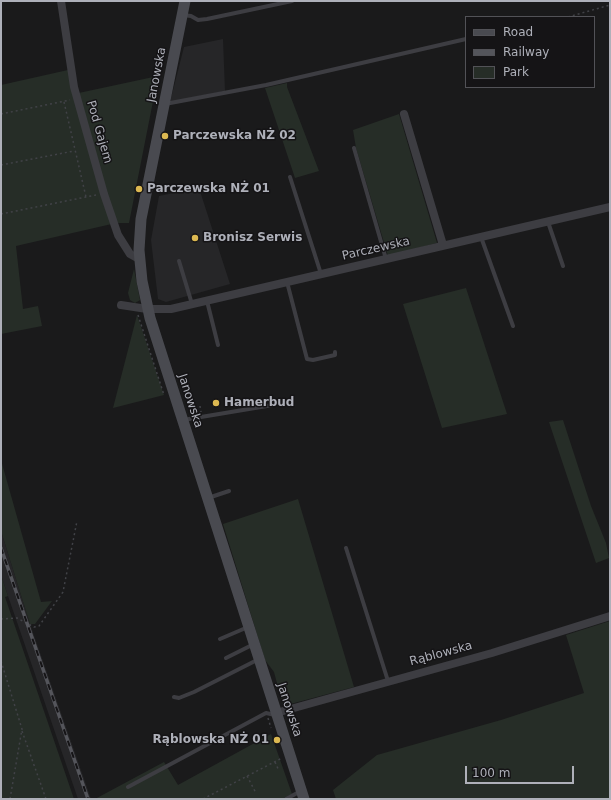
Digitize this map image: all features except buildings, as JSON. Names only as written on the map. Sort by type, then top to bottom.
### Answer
[{"type":"street","name":"Pod Gajem","points":[[61,1],[74,87],[104,194],[118,235],[130,254],[139,259]]},
{"type":"street","name":"Janowska","points":[[185,1],[142,219],[139,259],[147,310],[303,795]]},
{"type":"street","points":[[404,114],[443,245]]},
{"type":"street","name":"Parczewska","points":[[122,305],[147,310],[171,309],[610,207]]},
{"type":"street","name":"Rąblowska","points":[[277,714],[388,681],[492,653],[610,616]]},
{"type":"lane","points":[[182,15],[191,16],[198,20],[207,19],[292,1]]},
{"type":"lane","points":[[164,104],[266,85],[465,39]]},
{"type":"lane","points":[[354,148],[386,259]]},
{"type":"lane","points":[[290,177],[321,274]]},
{"type":"lane","points":[[548,222],[563,266]]},
{"type":"lane","points":[[482,237],[513,326]]},
{"type":"lane","points":[[179,261],[192,304]]},
{"type":"lane","points":[[287,282],[307,359],[313,360],[335,354],[335,352]]},
{"type":"lane","points":[[207,301],[218,345]]},
{"type":"lane","points":[[182,420],[273,405]]},
{"type":"lane","points":[[207,498],[229,491]]},
{"type":"lane","points":[[346,548],[388,681]]},
{"type":"lane","points":[[220,639],[249,626]]},
{"type":"lane","points":[[226,658],[254,644]]},
{"type":"lane","points":[[174,697],[179,698],[194,692],[259,659]]},
{"type":"lane","points":[[128,787],[266,713],[277,714]]},
{"type":"lane","points":[[286,799],[303,795]]},
{"type":"path","points":[[572,16],[610,5]]},
{"type":"path","points":[[1,114],[64,102],[77,98]]},
{"type":"path","points":[[64,102],[74,151],[86,197]]},
{"type":"path","points":[[1,165],[74,151]]},
{"type":"path","points":[[1,214],[104,194]]},
{"type":"path","points":[[1,619],[17,618],[34,628],[39,626],[63,592],[77,521]]},
{"type":"path","points":[[1,661],[46,799]]},
{"type":"path","points":[[10,799],[22,729]]},
{"type":"path","points":[[205,799],[290,754]]},
{"type":"path","points":[[275,762],[279,771]]},
{"type":"path","points":[[247,776],[256,792]]},
{"type":"shaded area","points":[[223,39],[225,91],[170,102],[184,47]]},
{"type":"shaded area","points":[[199,188],[230,284],[166,302],[158,299],[151,240],[159,196]]},
{"type":"shaded area","points":[[1,531],[30,624],[91,799],[78,799],[8,596],[1,575]]},
{"type":"green space","points":[[68,70],[74,94],[158,76],[129,223],[116,223],[16,246],[23,309],[38,306],[42,326],[1,334],[1,85]]},
{"type":"green space","points":[[287,83],[287,87],[319,171],[295,178],[265,88]]},
{"type":"green space","points":[[399,114],[437,243],[388,256],[356,148],[353,130]]},
{"type":"green space","points":[[134,269],[140,300],[135,303],[130,300],[128,293]]},
{"type":"green space","points":[[466,288],[507,414],[442,428],[403,304]]},
{"type":"green space","points":[[137,315],[164,395],[113,408]]},
{"type":"green space","points":[[563,420],[591,506],[606,543],[609,558],[596,563],[549,422]]},
{"type":"green space","points":[[1,460],[41,602],[52,601],[35,624],[30,624],[1,531]]},
{"type":"green space","points":[[298,499],[354,687],[283,706],[274,672],[265,660],[223,524]]},
{"type":"green space","points":[[1,575],[8,596],[5,597],[74,799],[1,799]]},
{"type":"green space","points":[[610,621],[610,799],[336,799],[333,790],[377,755],[501,720],[584,693],[566,635]]},
{"type":"green space","points":[[271,734],[292,794],[282,799],[95,799],[164,762],[178,785]]},
{"type":"railway","points":[[1,548],[88,799]]},
{"type":"place","name":"Parczewska NŻ 02","points":[[165,136]]},
{"type":"place","name":"Parczewska NŻ 01","points":[[139,189]]},
{"type":"place","name":"Bronisz Serwis","points":[[195,238]]},
{"type":"place","name":"Hamerbud","points":[[216,403]]},
{"type":"place","name":"Rąblowska NŻ 01","points":[[277,740]]}]
